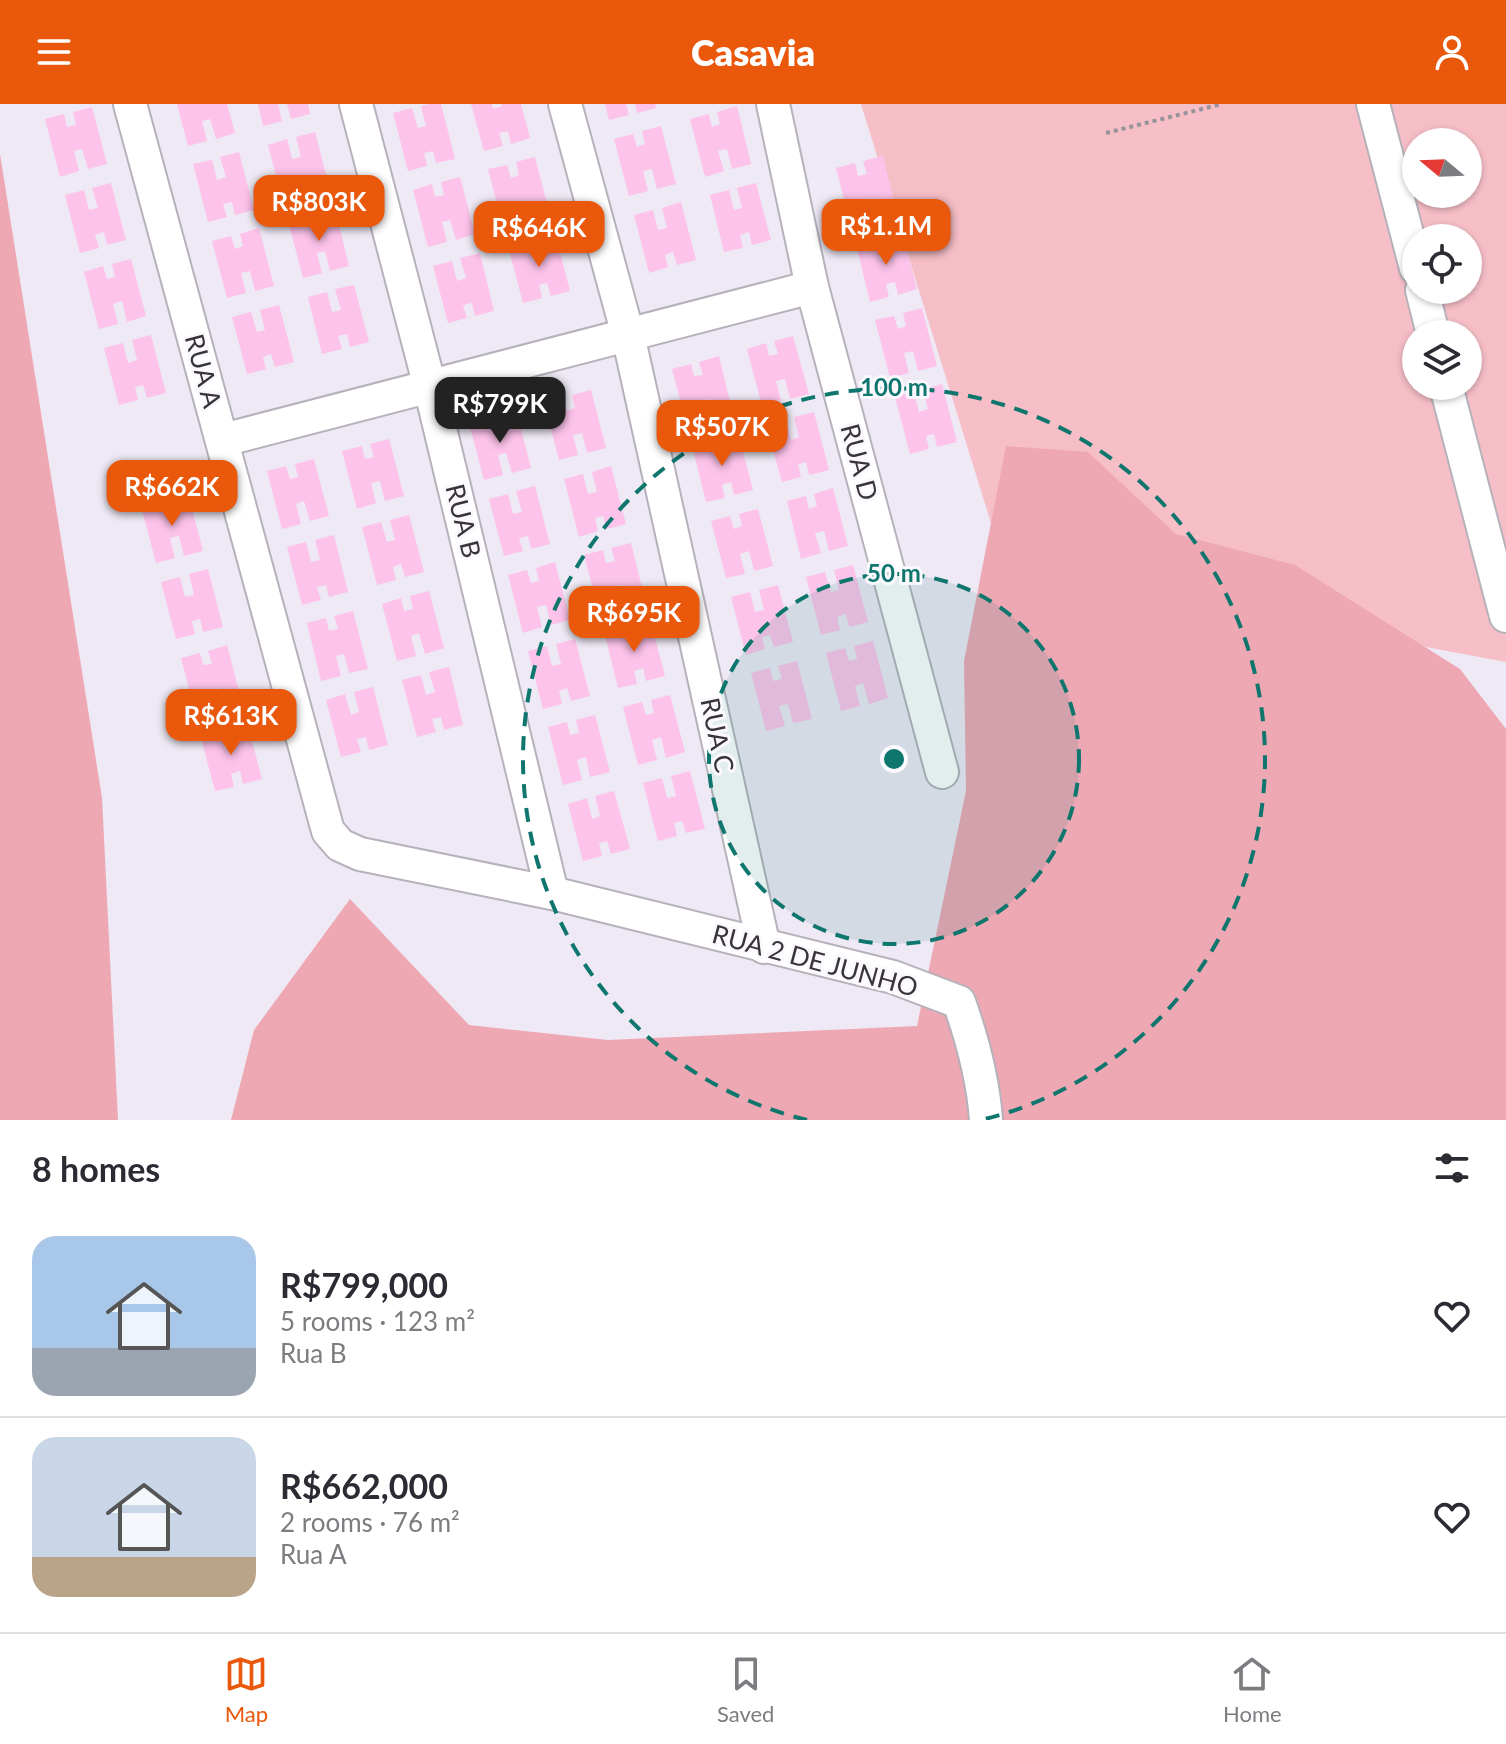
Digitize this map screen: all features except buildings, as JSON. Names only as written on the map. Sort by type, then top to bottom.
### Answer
[{"type":"street","name":"RUA A","points":[[130,104],[328,831],[340,845],[360,854]]},
{"type":"street","name":"RUA B","points":[[356,104],[430,387],[552,893]]},
{"type":"street","name":"RUA C","points":[[565,104],[628,335],[764,947]]},
{"type":"street","name":"RUA D","points":[[773,104],[812,287],[942,772]]},
{"type":"street","points":[[1373,104],[1404,224]]},
{"type":"street","points":[[223,440],[812,287]]},
{"type":"street","points":[[1450,400],[1506,616]]},
{"type":"street","name":"RUA 2 DE JUNHO","points":[[360,854],[552,893],[893,977],[959,1002],[974,1044],[985,1096],[986,1120]]},
{"type":"path","points":[[1106,133],[1222,104]]},
{"type":"shaded area","points":[[861,104],[1506,104],[1506,662],[1005,568]]},
{"type":"shaded area","points":[[0,154],[102,798],[118,1120],[0,1120]]},
{"type":"shaded area","points":[[1006,446],[1088,452],[1176,534],[1295,565],[1460,669],[1506,729],[1506,1120],[231,1120],[254,1030],[350,899],[469,1025],[608,1040],[917,1026],[966,791],[964,661]]}]
